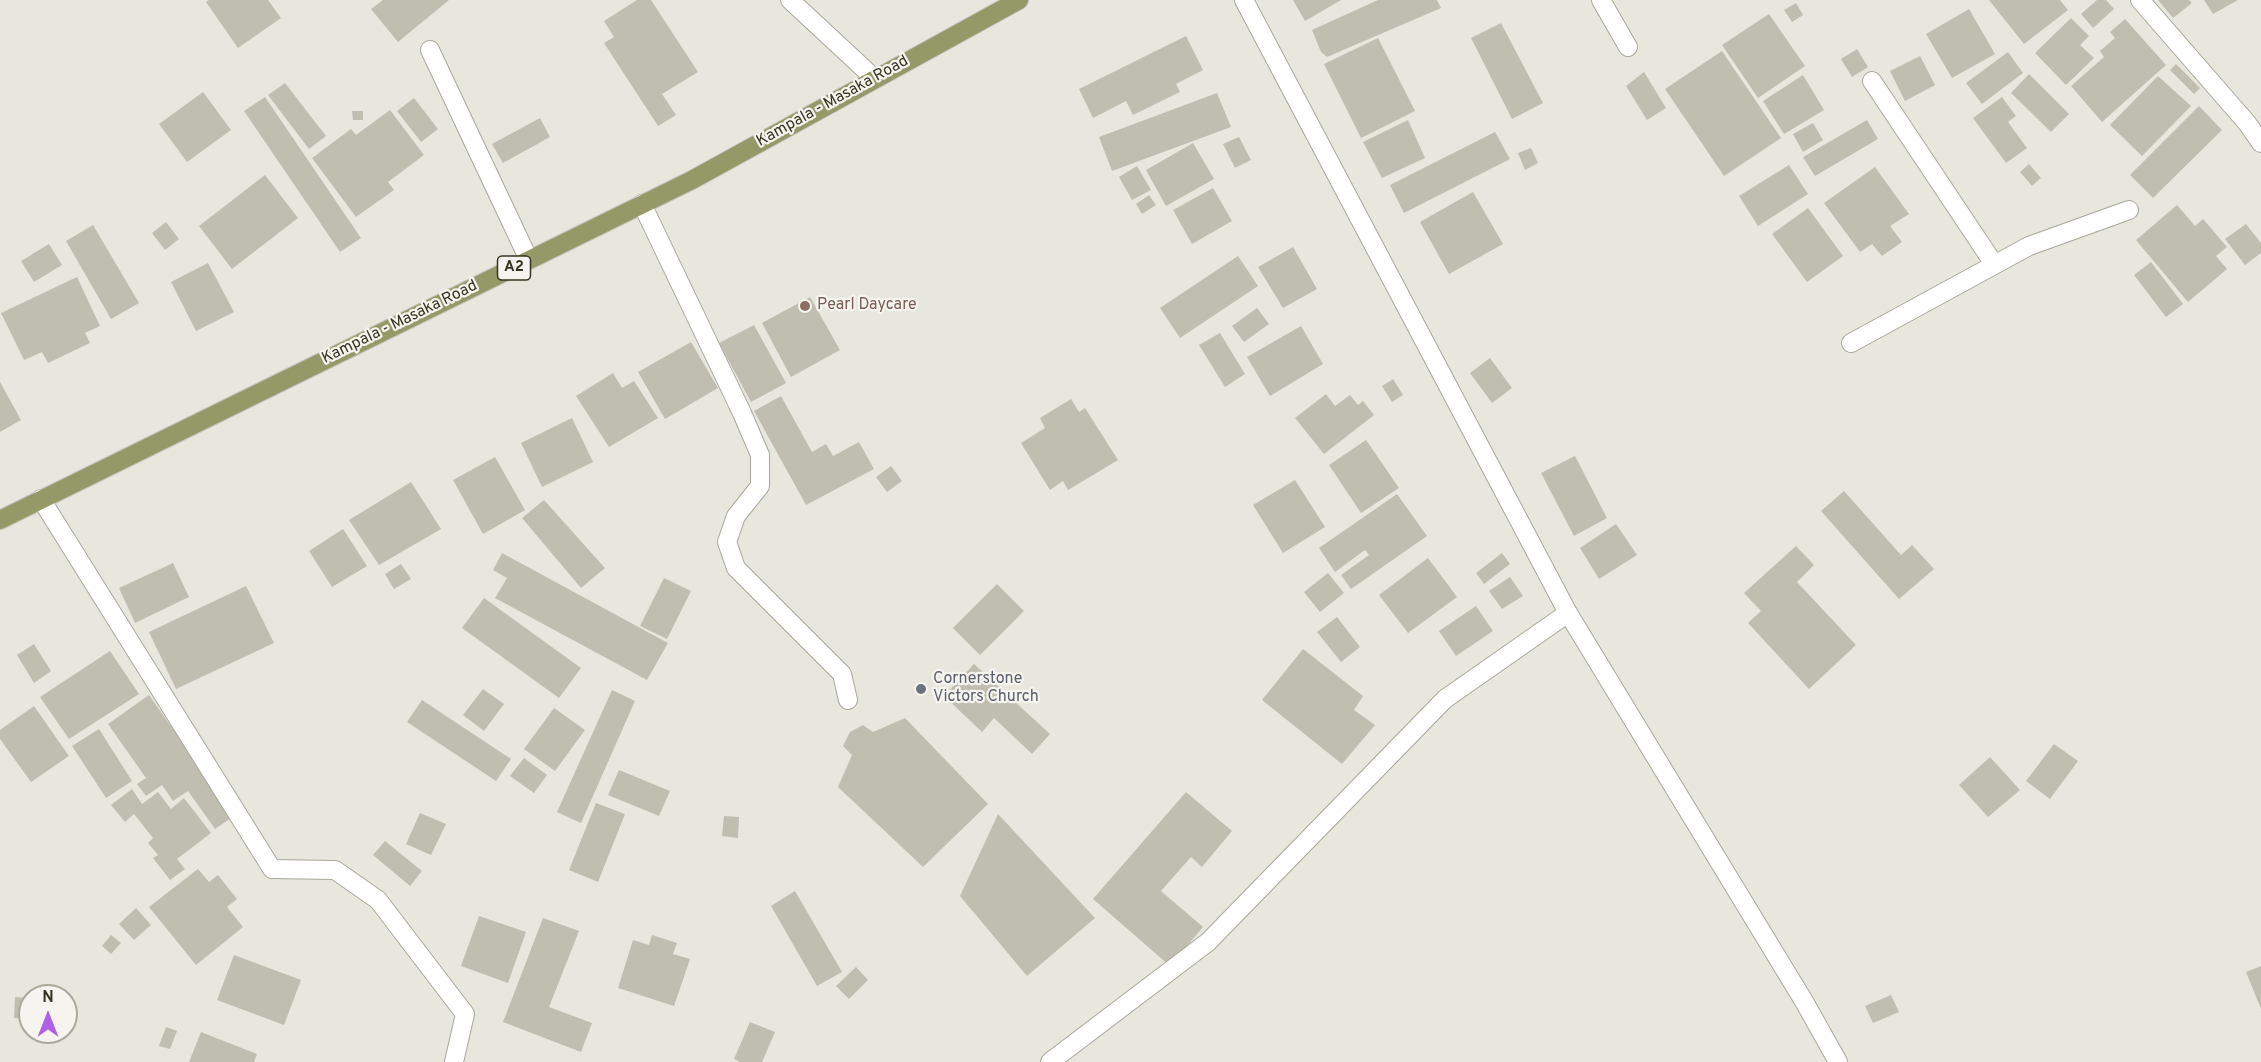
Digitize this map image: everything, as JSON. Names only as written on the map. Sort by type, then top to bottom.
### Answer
[{"type":"main road","name":"Kampala - Masaka Road","points":[[0,520],[692,180],[1019,0]]},
{"type":"street","points":[[790,0],[875,79]]},
{"type":"street","points":[[1244,0],[1568,613],[1805,1003],[1838,1062]]},
{"type":"street","points":[[1601,0],[1628,47]]},
{"type":"street","points":[[2140,0],[2247,123],[2261,143]]},
{"type":"street","points":[[430,50],[529,260]]},
{"type":"street","points":[[1872,81],[1994,264]]},
{"type":"street","points":[[642,204],[760,455],[760,486],[736,516],[727,542],[736,568],[842,674],[848,700]]},
{"type":"street","points":[[1851,343],[2029,246],[2129,210]]},
{"type":"street","points":[[41,499],[272,869],[335,870],[378,900],[465,1014],[454,1062]]},
{"type":"street","points":[[1050,1062],[1208,942],[1445,699],[1568,613]]},
{"type":"building","points":[[209,0],[268,0],[281,18],[238,48],[206,2]]},
{"type":"building","points":[[383,0],[449,0],[398,42],[371,9]]},
{"type":"building","points":[[637,0],[651,0],[698,72],[662,94],[676,115],[658,126],[604,43],[614,37],[604,21]]},
{"type":"building","points":[[1293,0],[1341,0],[1305,21]]},
{"type":"building","points":[[1378,0],[1437,0],[1441,8],[1327,57],[1321,52],[1312,30]]},
{"type":"building","points":[[1989,0],[2060,0],[2068,10],[2024,44]]},
{"type":"building","points":[[2097,0],[2106,0],[2114,9],[2093,28],[2081,14]]},
{"type":"building","points":[[2158,0],[2189,0],[2192,3],[2173,18]]},
{"type":"building","points":[[2204,0],[2238,0],[2213,14]]},
{"type":"building","points":[[1796,3],[1803,15],[1792,22],[1784,10]]},
{"type":"building","points":[[1969,9],[1995,54],[1952,78],[1926,34]]},
{"type":"building","points":[[1769,14],[1805,66],[1758,98],[1722,45]]},
{"type":"building","points":[[2071,18],[2089,36],[2080,45],[2094,58],[2066,85],[2035,53]]},
{"type":"building","points":[[2125,19],[2166,65],[2102,122],[2071,86],[2104,57],[2100,51],[2115,38],[2110,32]]},
{"type":"building","points":[[1501,23],[1543,103],[1512,119],[1471,38]]},
{"type":"building","points":[[1186,36],[1203,70],[1176,84],[1180,92],[1133,115],[1126,101],[1093,118],[1079,89]]},
{"type":"building","points":[[1378,38],[1415,111],[1361,138],[1324,64]]},
{"type":"building","points":[[1857,49],[1868,67],[1852,77],[1841,59]]},
{"type":"building","points":[[1722,51],[1781,138],[1724,176],[1665,89]]},
{"type":"building","points":[[2008,52],[2023,73],[1982,104],[1966,83]]},
{"type":"building","points":[[1920,56],[1935,85],[1905,101],[1890,71]]},
{"type":"building","points":[[2176,64],[2200,88],[2194,94],[2170,70]]},
{"type":"building","points":[[1644,72],[1666,108],[1647,120],[1626,86]]},
{"type":"building","points":[[2029,74],[2069,114],[2051,132],[2011,93]]},
{"type":"building","points":[[1803,75],[1824,110],[1784,134],[1763,101]]},
{"type":"building","points":[[2158,76],[2191,106],[2142,156],[2110,125]]},
{"type":"building","points":[[285,83],[326,136],[309,149],[268,95]]},
{"type":"building","points":[[203,92],[231,130],[187,162],[159,124]]},
{"type":"building","points":[[1217,93],[1231,127],[1112,171],[1099,137]]},
{"type":"building","points":[[265,97],[361,238],[340,252],[244,111]]},
{"type":"building","points":[[2002,97],[2016,116],[2008,122],[2027,148],[2006,163],[1973,118]]},
{"type":"building","points":[[414,98],[438,129],[421,142],[397,111]]},
{"type":"building","points":[[2199,106],[2222,130],[2153,198],[2130,175]]},
{"type":"building","points":[[390,110],[424,155],[388,182],[394,190],[356,217],[312,158],[351,129],[356,135]]},
{"type":"building","points":[[352,111],[363,111],[363,120],[353,120]]},
{"type":"building","points":[[540,118],[550,137],[503,163],[492,144]]},
{"type":"building","points":[[1408,120],[1425,158],[1382,178],[1363,142]]},
{"type":"building","points":[[1867,120],[1878,139],[1815,176],[1803,157]]},
{"type":"building","points":[[1813,123],[1823,140],[1803,152],[1793,134]]},
{"type":"building","points":[[1495,132],[1510,159],[1404,213],[1390,185]]},
{"type":"building","points":[[1239,137],[1251,160],[1235,168],[1223,144]]},
{"type":"building","points":[[1193,143],[1214,179],[1166,206],[1146,170]]},
{"type":"building","points":[[1531,148],[1538,163],[1525,170],[1518,153]]},
{"type":"building","points":[[2029,164],[2041,178],[2032,186],[2020,172]]},
{"type":"building","points":[[1789,165],[1808,194],[1758,226],[1739,196]]},
{"type":"building","points":[[1137,166],[1151,190],[1132,200],[1119,177]]},
{"type":"building","points":[[1875,167],[1909,214],[1890,226],[1902,242],[1882,256],[1872,244],[1860,252],[1824,203]]},
{"type":"building","points":[[265,175],[298,218],[232,269],[199,226]]},
{"type":"building","points":[[1213,188],[1232,221],[1192,244],[1173,210]]},
{"type":"building","points":[[1473,192],[1503,244],[1449,274],[1420,222]]},
{"type":"building","points":[[1149,195],[1156,205],[1142,214],[1136,204]]},
{"type":"building","points":[[2177,205],[2195,226],[2203,219],[2227,247],[2216,256],[2227,269],[2188,302],[2136,240]]},
{"type":"building","points":[[1808,208],[1843,256],[1807,282],[1772,234]]},
{"type":"building","points":[[166,222],[179,239],[165,250],[152,233]]},
{"type":"building","points":[[2246,224],[2261,243],[2261,253],[2245,265],[2225,239]]},
{"type":"building","points":[[93,225],[139,303],[111,319],[66,241]]},
{"type":"building","points":[[49,244],[62,265],[34,282],[21,261]]},
{"type":"building","points":[[1293,247],[1317,289],[1283,308],[1258,267]]},
{"type":"building","points":[[1238,256],[1258,286],[1180,338],[1160,308]]},
{"type":"building","points":[[2151,262],[2183,304],[2166,317],[2134,275]]},
{"type":"building","points":[[208,263],[234,312],[196,331],[171,282]]},
{"type":"building","points":[[77,277],[100,326],[85,333],[90,343],[48,363],[42,352],[24,360],[1,313]]},
{"type":"building","points":[[810,297],[840,350],[791,377],[762,323]]},
{"type":"building","points":[[1257,308],[1269,324],[1244,342],[1232,326]]},
{"type":"building","points":[[754,325],[786,383],[751,402],[719,343]]},
{"type":"building","points":[[1301,326],[1323,364],[1270,396],[1247,357]]},
{"type":"building","points":[[1220,333],[1245,374],[1225,387],[1199,345]]},
{"type":"building","points":[[691,342],[718,388],[665,419],[638,372]]},
{"type":"building","points":[[1490,358],[1512,388],[1492,403],[1470,373]]},
{"type":"building","points":[[613,373],[622,388],[634,381],[658,418],[609,447],[576,396]]},
{"type":"building","points":[[1393,379],[1403,395],[1392,402],[1382,386]]},
{"type":"building","points":[[0,382],[21,420],[0,432]]},
{"type":"building","points":[[1326,394],[1335,406],[1350,395],[1358,405],[1363,401],[1374,415],[1324,454],[1295,418]]},
{"type":"building","points":[[781,396],[812,452],[826,444],[833,456],[859,442],[874,469],[806,505],[754,411]]},
{"type":"building","points":[[1071,399],[1079,412],[1085,408],[1118,460],[1068,490],[1063,481],[1050,490],[1021,443],[1045,428],[1040,418]]},
{"type":"building","points":[[572,418],[593,462],[542,487],[521,443]]},
{"type":"building","points":[[1366,440],[1399,488],[1361,513],[1329,465]]},
{"type":"building","points":[[1575,456],[1607,518],[1574,536],[1541,473]]},
{"type":"building","points":[[495,457],[525,510],[483,534],[453,480]]},
{"type":"building","points":[[891,466],[902,481],[887,492],[876,477]]},
{"type":"building","points":[[1295,480],[1325,527],[1283,553],[1253,505]]},
{"type":"building","points":[[411,482],[441,529],[379,565],[349,520]]},
{"type":"building","points":[[1844,491],[1901,555],[1912,545],[1934,569],[1899,599],[1821,511]]},
{"type":"building","points":[[1397,494],[1427,536],[1351,589],[1341,575],[1369,555],[1365,550],[1335,572],[1319,548]]},
{"type":"building","points":[[544,500],[605,568],[581,588],[522,518]]},
{"type":"building","points":[[1616,524],[1637,555],[1599,579],[1580,548]]},
{"type":"building","points":[[343,529],[367,566],[332,587],[309,551]]},
{"type":"building","points":[[1796,546],[1814,565],[1797,582],[1856,645],[1809,689],[1748,623],[1761,611],[1744,593]]},
{"type":"building","points":[[502,553],[668,643],[647,680],[495,598],[507,578],[493,570]]},
{"type":"building","points":[[1502,553],[1510,564],[1484,584],[1476,573]]},
{"type":"building","points":[[1428,558],[1457,597],[1408,633],[1379,595]]},
{"type":"building","points":[[173,563],[189,597],[135,623],[119,588]]},
{"type":"building","points":[[401,564],[411,579],[394,589],[385,574]]},
{"type":"building","points":[[1328,573],[1344,593],[1320,612],[1304,592]]},
{"type":"building","points":[[1510,577],[1523,596],[1502,609],[1489,591]]},
{"type":"building","points":[[664,578],[691,591],[667,639],[640,626]]},
{"type":"building","points":[[997,584],[1024,611],[980,655],[953,628]]},
{"type":"building","points":[[246,586],[274,643],[176,689],[149,632]]},
{"type":"building","points":[[484,598],[581,668],[559,698],[462,628]]},
{"type":"building","points":[[1476,606],[1493,631],[1456,656],[1439,631]]},
{"type":"building","points":[[1337,617],[1360,647],[1341,662],[1317,632]]},
{"type":"building","points":[[34,644],[51,671],[34,683],[17,655]]},
{"type":"building","points":[[1303,649],[1363,696],[1354,710],[1375,725],[1342,764],[1262,700]]},
{"type":"building","points":[[110,651],[139,694],[69,739],[40,697]]},
{"type":"building","points":[[974,664],[1050,734],[1032,754],[994,718],[982,732],[944,696]]},
{"type":"building","points":[[483,689],[504,704],[484,731],[463,715]]},
{"type":"building","points":[[612,690],[635,701],[581,823],[557,812]]},
{"type":"building","points":[[149,695],[234,816],[215,829],[188,791],[173,801],[162,785],[146,796],[137,784],[146,778],[108,724]]},
{"type":"building","points":[[422,700],[511,759],[496,781],[407,722]]},
{"type":"building","points":[[34,706],[69,756],[31,782],[0,739],[0,730]]},
{"type":"building","points":[[554,708],[585,730],[555,771],[524,749]]},
{"type":"building","points":[[905,718],[988,804],[923,867],[838,787],[852,755],[843,746],[850,732],[863,725],[873,732]]},
{"type":"building","points":[[99,729],[132,781],[106,798],[72,746]]},
{"type":"building","points":[[2054,744],[2078,761],[2050,799],[2026,781]]},
{"type":"building","points":[[1990,757],[2020,790],[1988,817],[1959,785]]},
{"type":"building","points":[[524,758],[547,775],[534,793],[510,776]]},
{"type":"building","points":[[619,770],[670,791],[659,816],[608,795]]},
{"type":"building","points":[[132,789],[142,804],[158,792],[171,809],[184,798],[211,833],[177,859],[185,869],[170,880],[153,858],[158,855],[148,843],[153,838],[134,814],[125,822],[111,805]]},
{"type":"building","points":[[1186,792],[1232,831],[1202,867],[1191,857],[1161,891],[1203,927],[1170,966],[1093,899]]},
{"type":"building","points":[[596,803],[625,814],[598,882],[569,870]]},
{"type":"building","points":[[420,813],[446,824],[431,855],[406,844]]},
{"type":"building","points":[[998,814],[1095,918],[1027,976],[960,896]]},
{"type":"building","points":[[724,816],[739,817],[738,838],[722,836]]},
{"type":"building","points":[[385,841],[422,871],[410,886],[373,855]]},
{"type":"building","points":[[198,869],[209,882],[218,875],[237,899],[227,907],[243,927],[196,965],[149,907]]},
{"type":"building","points":[[795,891],[842,972],[817,986],[771,906]]},
{"type":"building","points":[[136,908],[151,925],[134,940],[119,924]]},
{"type":"building","points":[[479,916],[526,932],[508,983],[461,966]]},
{"type":"building","points":[[543,918],[579,931],[549,1007],[592,1023],[581,1052],[503,1022]]},
{"type":"building","points":[[111,935],[121,943],[111,954],[102,946]]},
{"type":"building","points":[[652,935],[677,943],[673,954],[690,959],[674,1006],[618,988],[633,940],[649,945]]},
{"type":"building","points":[[234,955],[301,980],[284,1025],[217,1000]]},
{"type":"building","points":[[2261,966],[2261,1009],[2246,972]]},
{"type":"building","points":[[856,967],[868,980],[849,999],[836,986]]},
{"type":"building","points":[[1891,995],[1899,1012],[1873,1023],[1865,1006]]},
{"type":"building","points":[[15,997],[18,997],[18,1018],[14,1018]]},
{"type":"building","points":[[750,1022],[775,1032],[762,1062],[740,1062],[734,1059]]},
{"type":"building","points":[[166,1027],[177,1031],[170,1049],[159,1046]]},
{"type":"building","points":[[201,1032],[257,1054],[254,1062],[189,1062]]},
{"type":"place","name":"Pearl Daycare","points":[[805,306]]},
{"type":"place","name":"Cornerstone Victors Church","points":[[921,689]]}]
